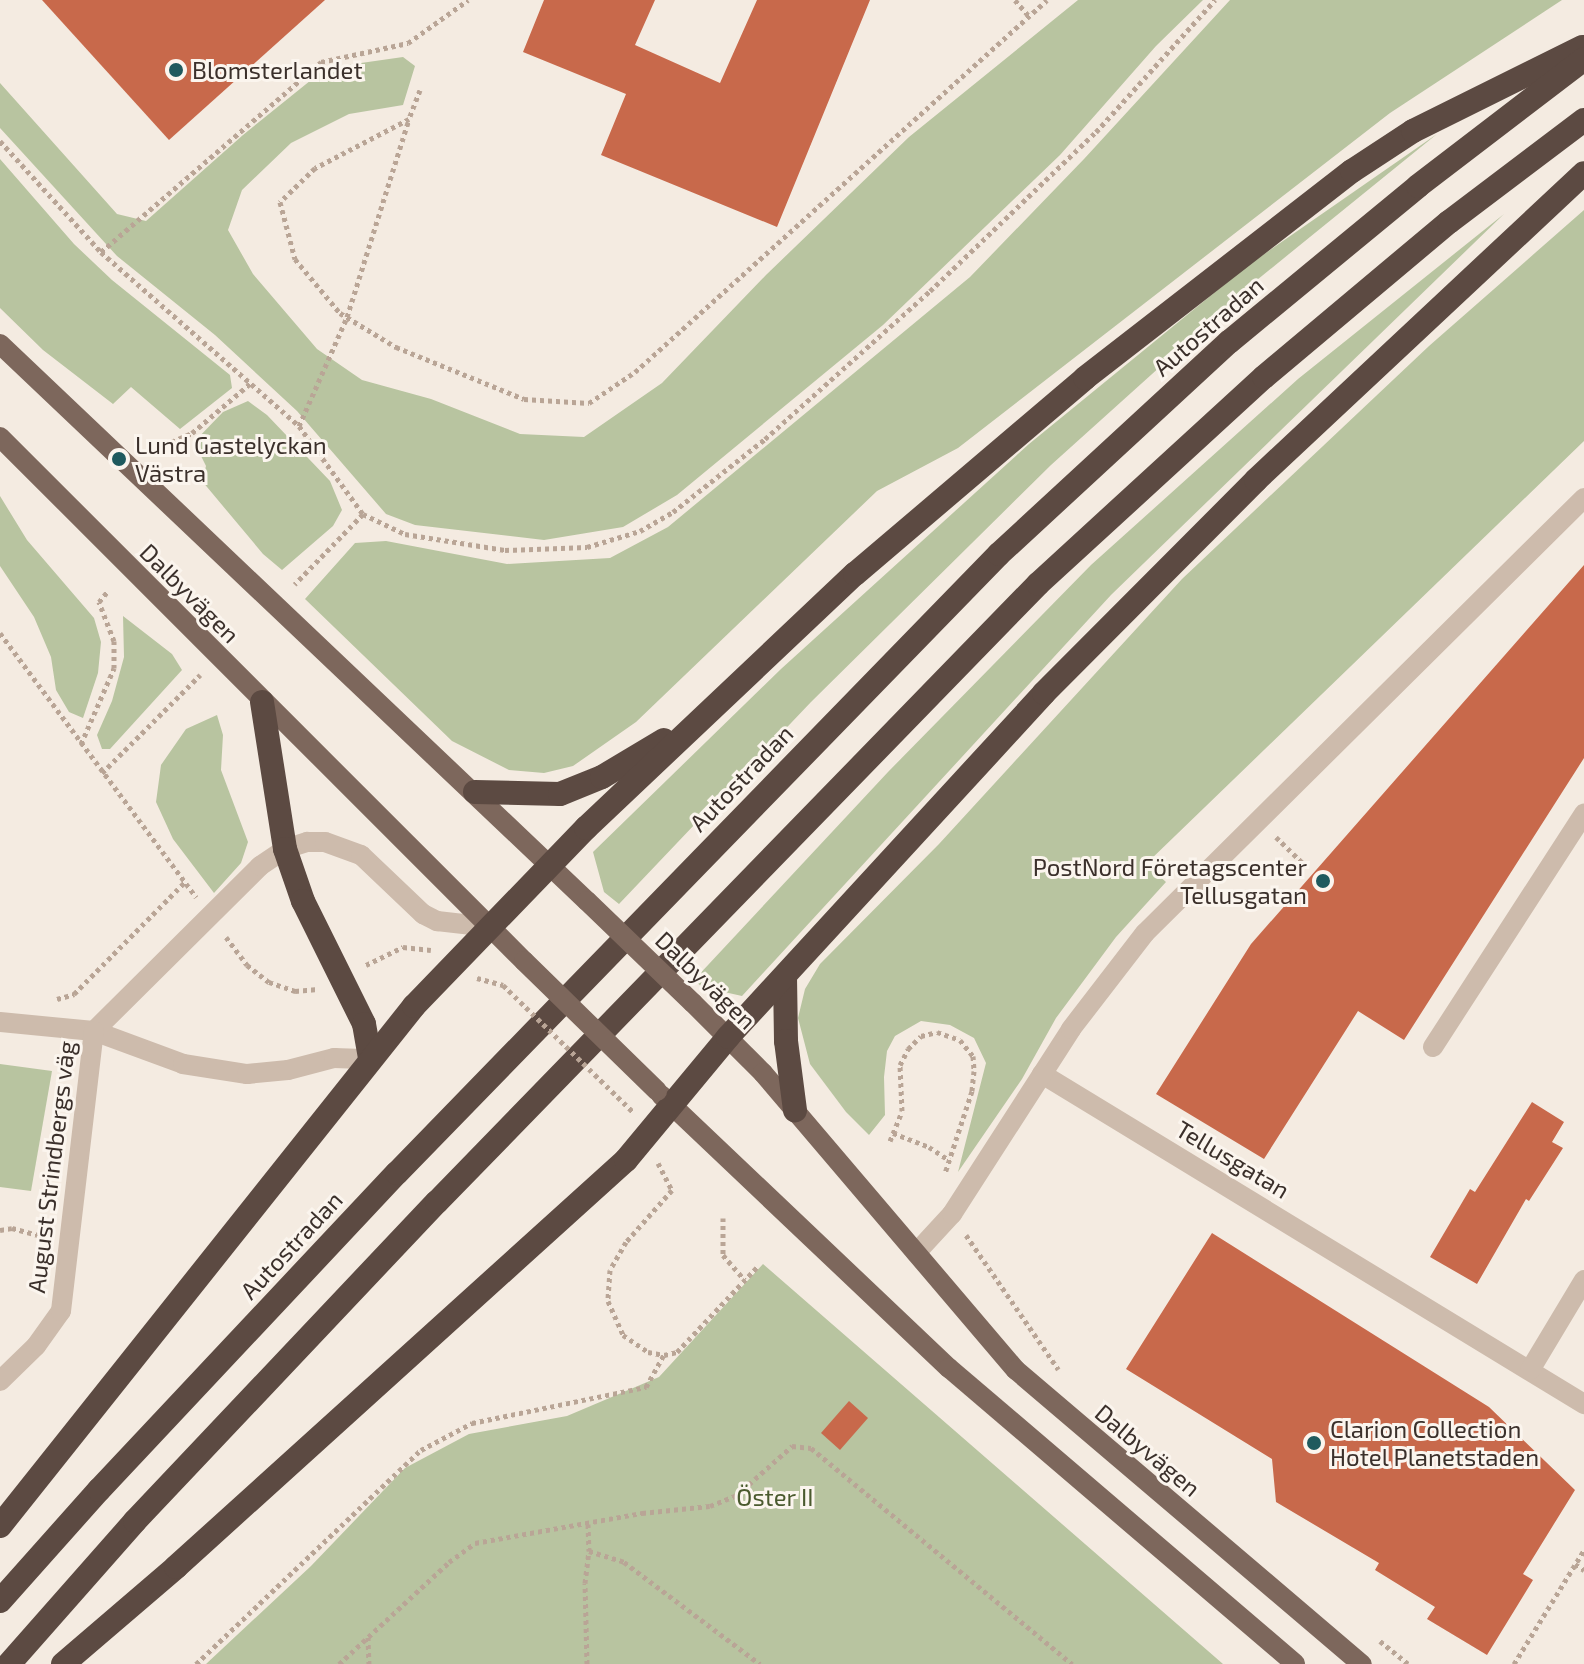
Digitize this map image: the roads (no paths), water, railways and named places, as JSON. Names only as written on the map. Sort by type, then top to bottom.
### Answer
[{"type":"highway","points":[[0,1526],[370,1059],[550,865],[855,574],[968,475],[1203,283],[1352,171],[1413,131],[1584,46]]},
{"type":"highway","name":"Autostradan","points":[[0,1601],[99,1490],[397,1173],[999,554],[1229,342],[1418,186],[1584,59]]},
{"type":"highway","points":[[9,1664],[135,1521],[437,1202],[1038,584],[1264,377],[1449,222],[1584,120]]},
{"type":"highway","points":[[63,1664],[176,1567],[626,1160],[665,1099],[785,977],[1044,693],[1267,469],[1584,173]]},
{"type":"highway","points":[[262,702],[285,849],[303,901],[364,1024],[370,1059]]},
{"type":"highway","points":[[475,792],[560,794],[602,777],[704,717]]},
{"type":"highway","points":[[785,977],[786,1041],[795,1110]]},
{"type":"main road","name":"Dalbyvägen","points":[[0,344],[475,792],[728,1037],[795,1110],[1016,1370],[1362,1664]]},
{"type":"main road","name":"Dalbyvägen","points":[[0,437],[262,702],[665,1099],[949,1368],[1295,1664]]},
{"type":"street","points":[[916,1253],[952,1214],[1071,1029],[1145,933],[1256,819],[1584,498]]},
{"type":"street","points":[[1433,1047],[1584,814]]},
{"type":"street","points":[[94,1031],[250,876],[285,849],[307,842],[344,847],[361,855],[383,872],[423,914],[452,925],[490,927]]},
{"type":"street","points":[[0,1022],[94,1031],[183,1064],[247,1074],[288,1070],[334,1058],[370,1059]]},
{"type":"street","name":"August Strindbergs väg","points":[[0,1381],[36,1346],[61,1311],[94,1031]]},
{"type":"street","name":"Tellusgatan","points":[[1042,1074],[1584,1404]]},
{"type":"street","points":[[1530,1370],[1584,1280]]},
{"type":"place","name":"Blomsterlandet","points":[[176,70]]},
{"type":"place","name":"Lund Gastelyckan Västra","points":[[119,459]]},
{"type":"place","name":"PostNord Företagscenter Tellusgatan","points":[[1323,881]]},
{"type":"place","name":"Clarion Collection Hotel Planetstaden","points":[[1314,1443]]},
{"type":"park label","name":"Öster II","points":[[775,1497]]}]
